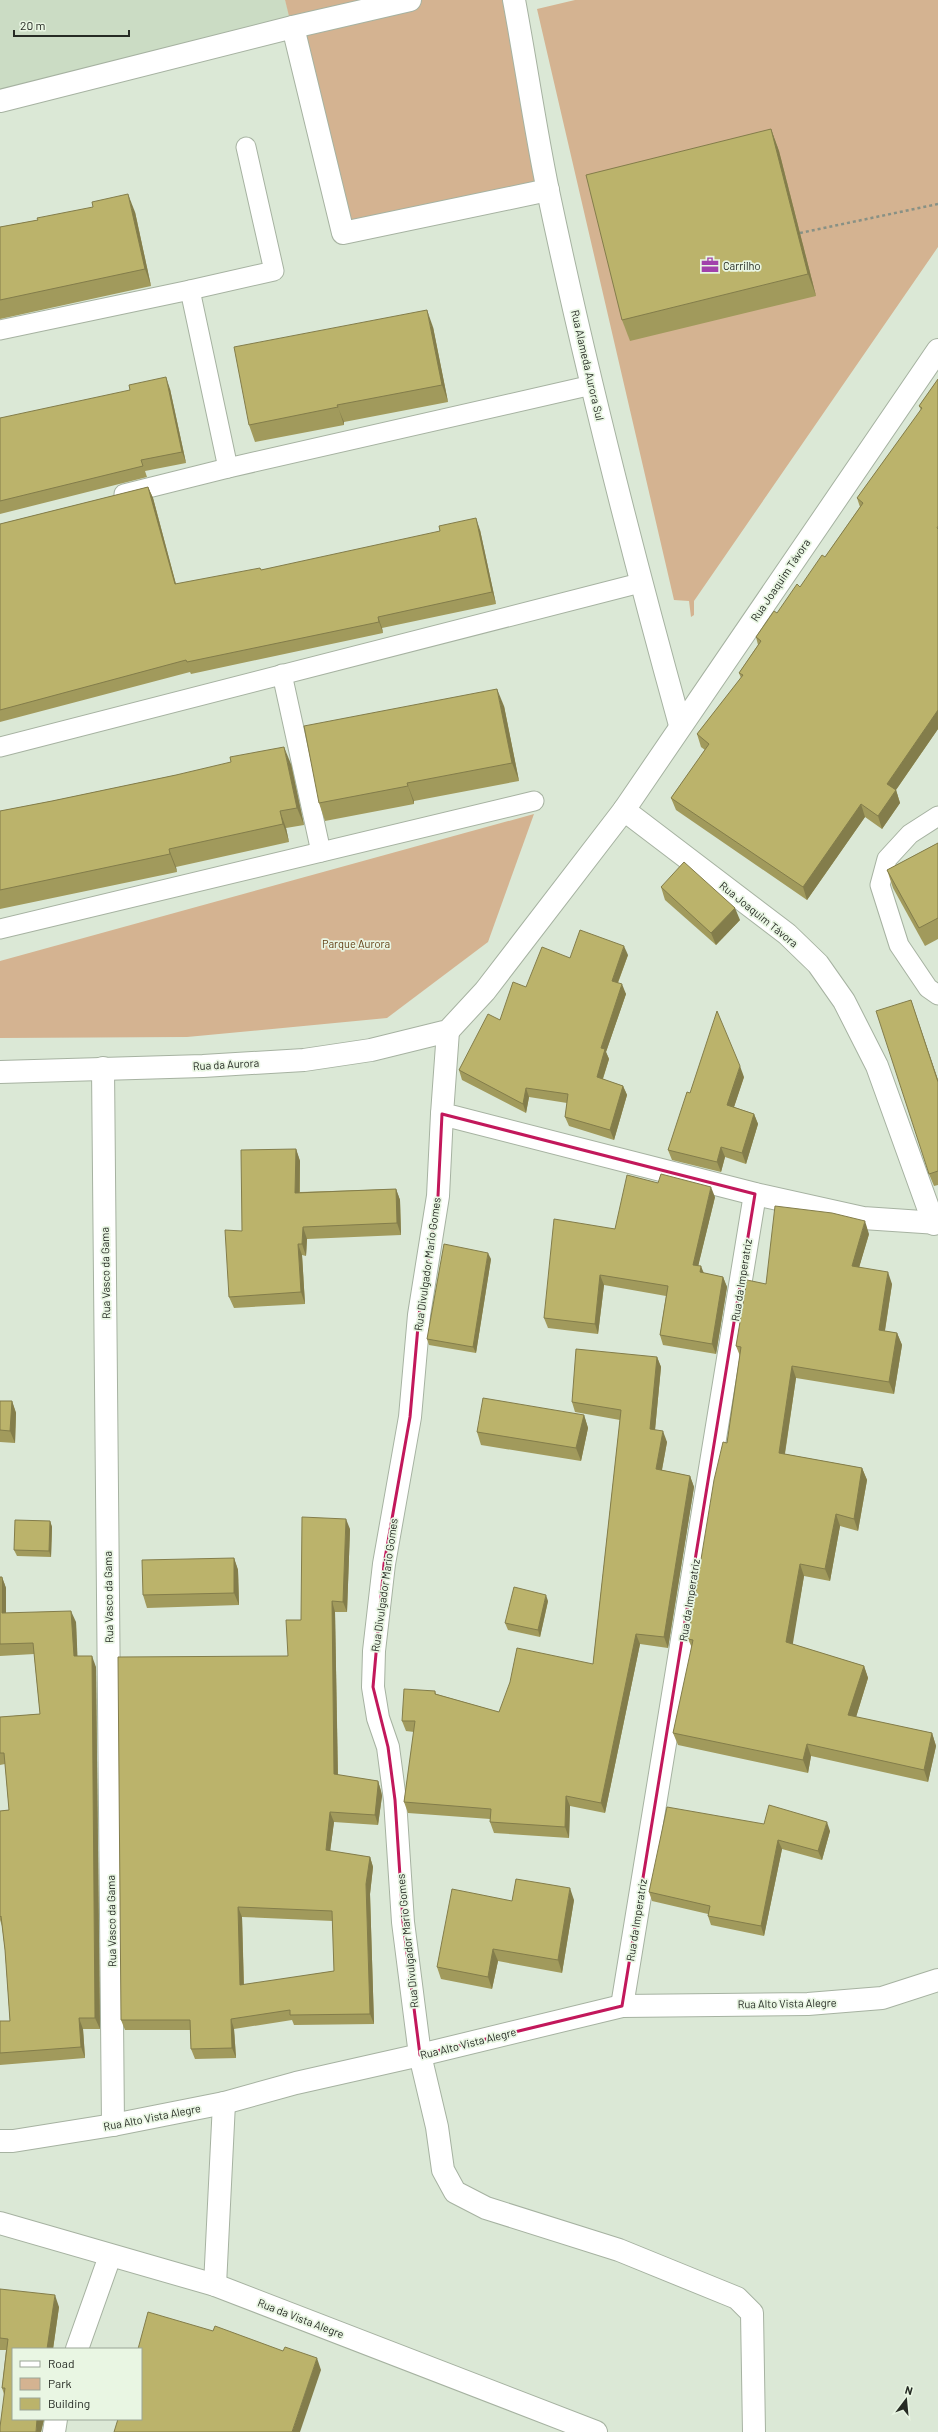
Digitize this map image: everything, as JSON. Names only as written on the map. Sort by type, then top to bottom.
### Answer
[{"type":"street","points":[[0,101],[293,27],[410,0]]},
{"type":"street","name":"Rua Alameda Aurora Sul","points":[[514,0],[548,190],[592,386],[640,583],[680,725]]},
{"type":"street","points":[[293,27],[343,233],[548,190]]},
{"type":"street","name":"Rua Joaquim Távora","points":[[448,1031],[485,991],[624,810],[680,725],[938,350]]},
{"type":"street","name":"Rua Joaquim Távora","points":[[624,810],[787,934],[818,964],[844,1001],[877,1066],[936,1223]]},
{"type":"street","points":[[448,1031],[442,1114],[755,1194],[863,1218],[936,1223]]},
{"type":"street","name":"Rua da Aurora","points":[[0,1072],[203,1066],[304,1060],[371,1050],[448,1031]]},
{"type":"street","name":"Rua Vasco da Gama","points":[[103,1068],[113,2125]]},
{"type":"street","name":"Rua Divulgador Mario Gomes","points":[[442,1114],[438,1196],[418,1315],[410,1417],[384,1564],[374,1651],[373,1686],[378,1718],[388,1747],[395,1800],[403,1922],[420,2055],[437,2127],[443,2170],[455,2192],[486,2208],[619,2250],[737,2298],[752,2313],[754,2432]]},
{"type":"street","name":"Rua da Imperatriz","points":[[622,2006],[755,1194]]},
{"type":"street","name":"Rua Alto Vista Alegre","points":[[0,2141],[113,2125],[224,2103],[296,2083],[420,2055],[622,2006],[808,2004],[882,1998],[938,1980]]},
{"type":"street","points":[[215,2285],[224,2103]]},
{"type":"street","name":"Rua da Vista Alegre","points":[[0,2223],[110,2256],[215,2285],[596,2432]]},
{"type":"street","points":[[77,2348],[110,2256]]},
{"type":"street","points":[[54,2432],[56,2420]]},
{"type":"lane","points":[[0,330],[190,290],[274,270],[246,147]]},
{"type":"lane","points":[[190,290],[228,468]]},
{"type":"lane","points":[[106,498],[228,468],[592,386]]},
{"type":"lane","points":[[0,747],[640,583]]},
{"type":"lane","points":[[282,674],[321,852]]},
{"type":"lane","points":[[0,929],[534,801]]},
{"type":"lane","points":[[938,816],[910,834],[887,859],[880,885],[899,945],[928,988],[938,995]]},
{"type":"path","points":[[800,233],[938,204]]},
{"type":"highlighted area","points":[[442,1114],[755,1194],[622,2006],[420,2055],[403,1922],[395,1800],[388,1747],[373,1687],[384,1564],[410,1417],[419,1315],[438,1196]]},
{"type":"shaded area","points":[[0,0],[285,0],[293,27],[0,97]]},
{"type":"green space","points":[[285,0],[514,0],[548,190],[343,233]]},
{"type":"green space","points":[[575,0],[938,0],[938,247],[694,601],[694,615],[691,617],[689,601],[674,600],[537,9]]},
{"type":"green space","name":"Parque Aurora","points":[[534,814],[488,942],[387,1018],[187,1037],[0,1038],[0,961]]},
{"type":"building","name":"Carrilho","points":[[771,129],[808,274],[622,320],[586,175]]},
{"type":"building","points":[[128,194],[145,269],[0,300],[0,227],[93,207],[92,202]]},
{"type":"building","points":[[427,310],[442,385],[337,405],[338,407],[249,425],[234,347]]},
{"type":"building","points":[[166,377],[182,452],[141,460],[143,466],[0,501],[0,418],[130,390],[129,385]]},
{"type":"building","points":[[938,379],[938,710],[887,784],[896,790],[878,816],[861,804],[803,887],[671,798],[709,744],[697,734],[743,675],[739,673],[761,641],[756,637],[774,611],[777,613],[797,584],[800,587],[822,555],[825,557],[863,503],[857,498],[922,408],[919,406]]},
{"type":"building","points":[[148,487],[175,584],[260,568],[261,570],[440,531],[439,526],[476,518],[492,592],[378,617],[379,622],[187,662],[186,660],[0,710],[0,524]]},
{"type":"building","points":[[497,689],[512,763],[407,783],[408,786],[319,803],[304,726]]},
{"type":"building","points":[[284,747],[297,808],[280,811],[283,824],[169,849],[170,854],[0,890],[0,811],[176,775],[231,762],[230,757]]},
{"type":"building","points":[[938,843],[938,918],[919,928],[887,870]]},
{"type":"building","points":[[684,862],[735,908],[711,933],[661,887]]},
{"type":"building","points":[[580,930],[624,946],[612,981],[622,984],[601,1048],[605,1049],[597,1077],[623,1086],[610,1130],[565,1117],[568,1094],[526,1088],[523,1104],[459,1070],[488,1014],[500,1020],[513,982],[526,987],[542,947],[570,958]]},
{"type":"building","points":[[911,1000],[938,1082],[938,1171],[929,1174],[876,1011]]},
{"type":"building","points":[[717,1011],[740,1066],[727,1105],[754,1114],[742,1153],[721,1147],[717,1162],[668,1150],[687,1092],[690,1093]]},
{"type":"building","points":[[296,1149],[295,1193],[396,1189],[397,1223],[303,1227],[302,1244],[298,1244],[301,1292],[229,1297],[225,1230],[242,1231],[241,1150]]},
{"type":"building","points":[[661,1174],[711,1187],[693,1265],[701,1266],[700,1272],[723,1277],[712,1344],[660,1335],[668,1286],[600,1275],[595,1324],[544,1318],[554,1219],[615,1229],[627,1175],[658,1183]]},
{"type":"building","points":[[775,1206],[832,1213],[865,1221],[852,1266],[888,1272],[879,1330],[897,1333],[889,1382],[792,1366],[779,1453],[862,1468],[854,1519],[836,1514],[825,1569],[800,1564],[786,1642],[864,1666],[848,1715],[932,1733],[924,1770],[807,1744],[803,1760],[673,1733],[693,1640],[688,1639],[714,1480],[723,1442],[727,1443],[741,1347],[736,1346],[747,1280],[766,1284]]},
{"type":"building","points":[[444,1244],[488,1253],[473,1347],[427,1339]]},
{"type":"building","points":[[576,1349],[657,1357],[650,1429],[663,1431],[656,1469],[690,1476],[664,1637],[636,1634],[601,1803],[566,1796],[565,1827],[490,1822],[491,1809],[404,1802],[415,1721],[402,1721],[404,1689],[435,1691],[435,1694],[499,1712],[510,1682],[517,1648],[593,1664],[621,1410],[572,1402]]},
{"type":"building","points":[[483,1398],[584,1415],[576,1448],[477,1432]]},
{"type":"building","points":[[0,1401],[12,1401],[10,1431],[0,1430]]},
{"type":"building","points":[[302,1517],[346,1519],[343,1602],[332,1601],[334,1774],[378,1781],[378,1786],[375,1815],[330,1812],[326,1850],[370,1857],[366,1884],[370,2014],[290,2015],[290,2010],[231,2019],[232,2048],[191,2049],[190,2020],[121,2020],[118,1657],[288,1656],[286,1620],[301,1620]],"holes":[[[238,1907],[332,1911],[334,1971],[240,1985]]]},
{"type":"building","points":[[15,1520],[50,1521],[49,1551],[14,1550]]},
{"type":"building","points":[[234,1558],[234,1593],[143,1595],[142,1560]]},
{"type":"building","points":[[0,1577],[2,1577],[2,1613],[71,1611],[74,1656],[92,1656],[95,2018],[79,2018],[81,2047],[0,2053],[0,2021],[10,2021],[5,1950],[1,1916],[0,1917],[0,1811],[9,1810],[4,1753],[0,1753],[0,1717],[40,1714],[33,1643],[0,1644]]},
{"type":"building","points":[[514,1587],[546,1595],[538,1630],[505,1623]]},
{"type":"building","points":[[769,1805],[827,1822],[818,1851],[778,1840],[761,1926],[708,1916],[710,1906],[649,1892],[667,1807],[764,1824]]},
{"type":"building","points":[[516,1879],[570,1888],[558,1960],[493,1949],[488,1977],[437,1967],[452,1889],[512,1901]]},
{"type":"building","points":[[0,2289],[55,2295],[47,2348],[12,2348],[12,2420],[37,2420],[36,2432],[0,2432],[5,2388],[2,2388],[8,2339],[0,2338]]},
{"type":"building","points":[[148,2312],[213,2331],[215,2326],[283,2351],[285,2347],[317,2358],[292,2432],[114,2432],[118,2420],[142,2420],[142,2348],[138,2348]]},
{"type":"place","name":"Carrilho","points":[[710,265]]}]
